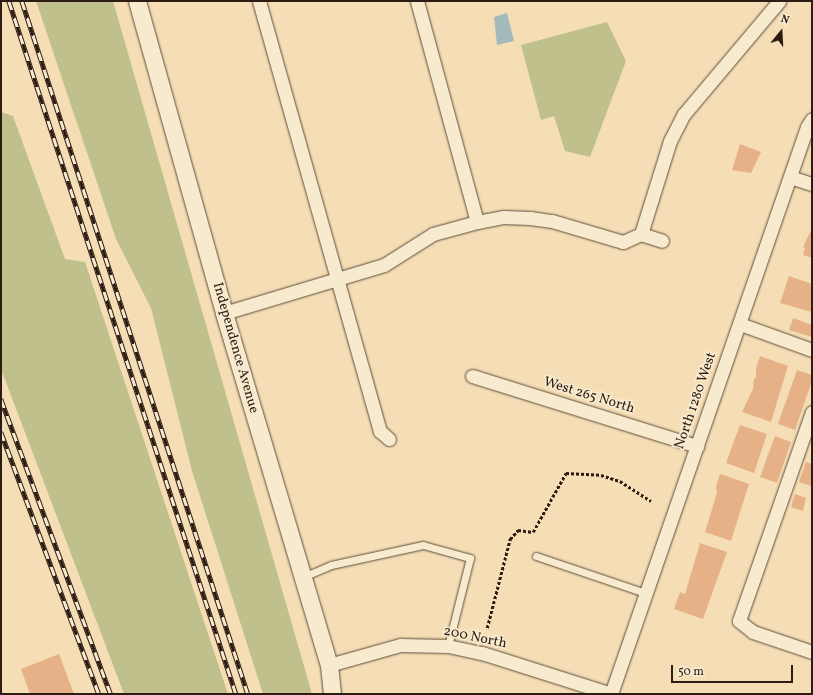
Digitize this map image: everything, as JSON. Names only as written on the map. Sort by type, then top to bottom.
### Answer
[{"type":"street","name":"Independence Avenue","points":[[137,1],[224,313],[329,665],[332,694]]},
{"type":"street","points":[[259,1],[380,431],[389,439]]},
{"type":"street","points":[[417,1],[477,222]]},
{"type":"street","points":[[640,234],[670,141],[684,114],[779,1]]},
{"type":"street","name":"North 1280 West","points":[[611,694],[807,127],[812,119]]},
{"type":"street","points":[[790,177],[812,184]]},
{"type":"street","points":[[224,313],[336,278],[384,265],[433,234],[477,222],[504,217],[552,221],[623,242],[640,234],[662,240]]},
{"type":"street","points":[[740,324],[812,350]]},
{"type":"street","name":"West 265 North","points":[[472,376],[697,446]]},
{"type":"street","points":[[812,412],[739,621],[753,632],[812,652]]},
{"type":"street","name":"200 North","points":[[329,665],[400,644],[448,646],[482,653],[611,694]]},
{"type":"lane","points":[[303,577],[331,565],[423,545],[470,558],[448,646]]},
{"type":"lane","points":[[536,556],[645,593]]},
{"type":"path","points":[[487,628],[510,539],[518,530],[533,532],[566,473],[601,475],[624,483],[651,501]]},
{"type":"green space","points":[[36,1],[113,1],[312,694],[263,694],[192,471],[151,308],[116,239]]},
{"type":"green space","points":[[607,22],[626,61],[590,157],[565,151],[554,116],[541,120],[521,45]]},
{"type":"green space","points":[[1,112],[13,116],[65,259],[85,262],[228,694],[124,694],[1,369]]},
{"type":"shaded area","points":[[507,13],[514,41],[497,45],[494,17]]},
{"type":"building","points":[[740,144],[761,152],[751,173],[732,170]]},
{"type":"building","points":[[812,228],[812,258],[803,255],[805,248],[803,247]]},
{"type":"building","points":[[789,276],[812,284],[812,312],[780,303]]},
{"type":"building","points":[[793,318],[812,325],[812,337],[789,330]]},
{"type":"building","points":[[760,356],[788,366],[771,422],[742,412],[753,389],[754,378],[756,379],[756,368]]},
{"type":"building","points":[[797,370],[812,375],[812,381],[795,430],[778,424]]},
{"type":"building","points":[[740,425],[767,434],[754,473],[726,463]]},
{"type":"building","points":[[775,436],[791,442],[777,483],[760,477]]},
{"type":"building","points":[[806,462],[812,464],[811,486],[799,482]]},
{"type":"building","points":[[720,474],[749,484],[731,541],[705,532],[717,493],[716,487]]},
{"type":"building","points":[[795,494],[806,498],[803,511],[791,507]]},
{"type":"building","points":[[700,543],[727,552],[703,619],[674,609],[680,592],[685,594]]},
{"type":"building","points":[[59,654],[74,694],[30,694],[21,669]]},
{"type":"railway","points":[[9,1],[236,694]]},
{"type":"railway","points":[[22,1],[248,694]]},
{"type":"railway","points":[[1,399],[111,694]]},
{"type":"railway","points":[[1,432],[99,694]]}]
